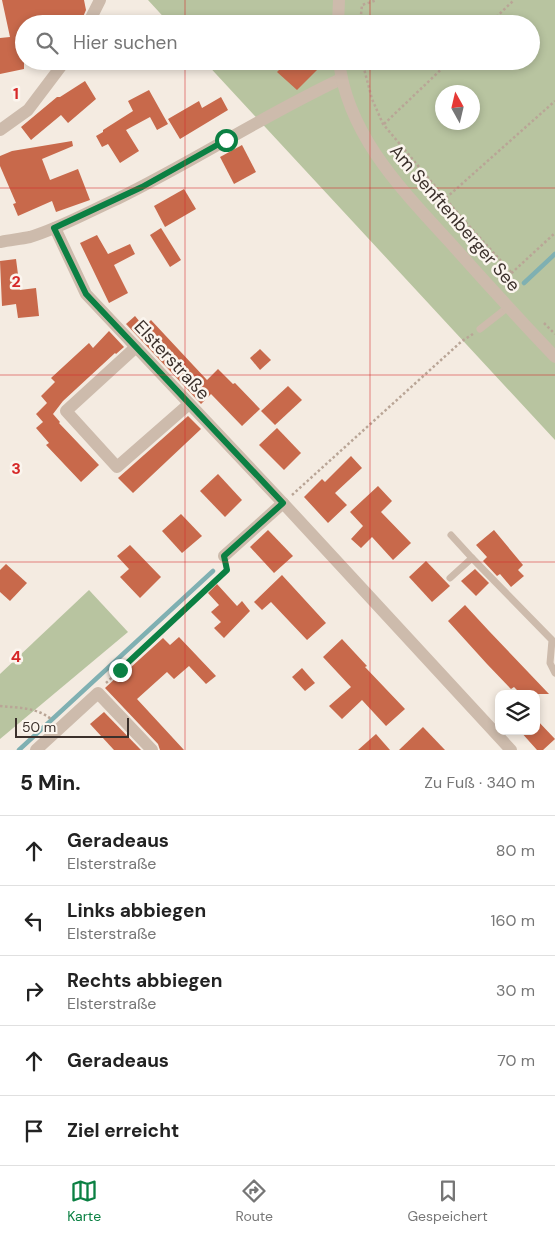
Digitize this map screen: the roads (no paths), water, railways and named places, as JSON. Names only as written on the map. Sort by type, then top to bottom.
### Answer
[{"type":"street","points":[[92,15],[100,0]]},
{"type":"street","points":[[338,15],[339,0]]},
{"type":"street","points":[[0,130],[28,110],[59,70]]},
{"type":"street","name":"Am Senftenberger See","points":[[340,70],[341,79],[360,130],[385,169],[555,357]]},
{"type":"street","points":[[0,242],[28,237],[54,228],[142,187],[298,100],[341,79]]},
{"type":"street","name":"Elsterstraße","points":[[54,228],[86,294],[283,503],[511,750]]},
{"type":"street","points":[[136,347],[66,411],[117,467],[189,404]]},
{"type":"street","points":[[224,556],[283,503]]},
{"type":"street","points":[[36,750],[98,693],[152,750]]},
{"type":"lane","points":[[480,329],[508,307]]},
{"type":"lane","points":[[451,535],[552,640],[550,664],[555,673]]},
{"type":"lane","points":[[450,578],[472,558]]},
{"type":"waterway","points":[[524,283],[555,254]]},
{"type":"waterway","points":[[19,750],[213,571]]}]
